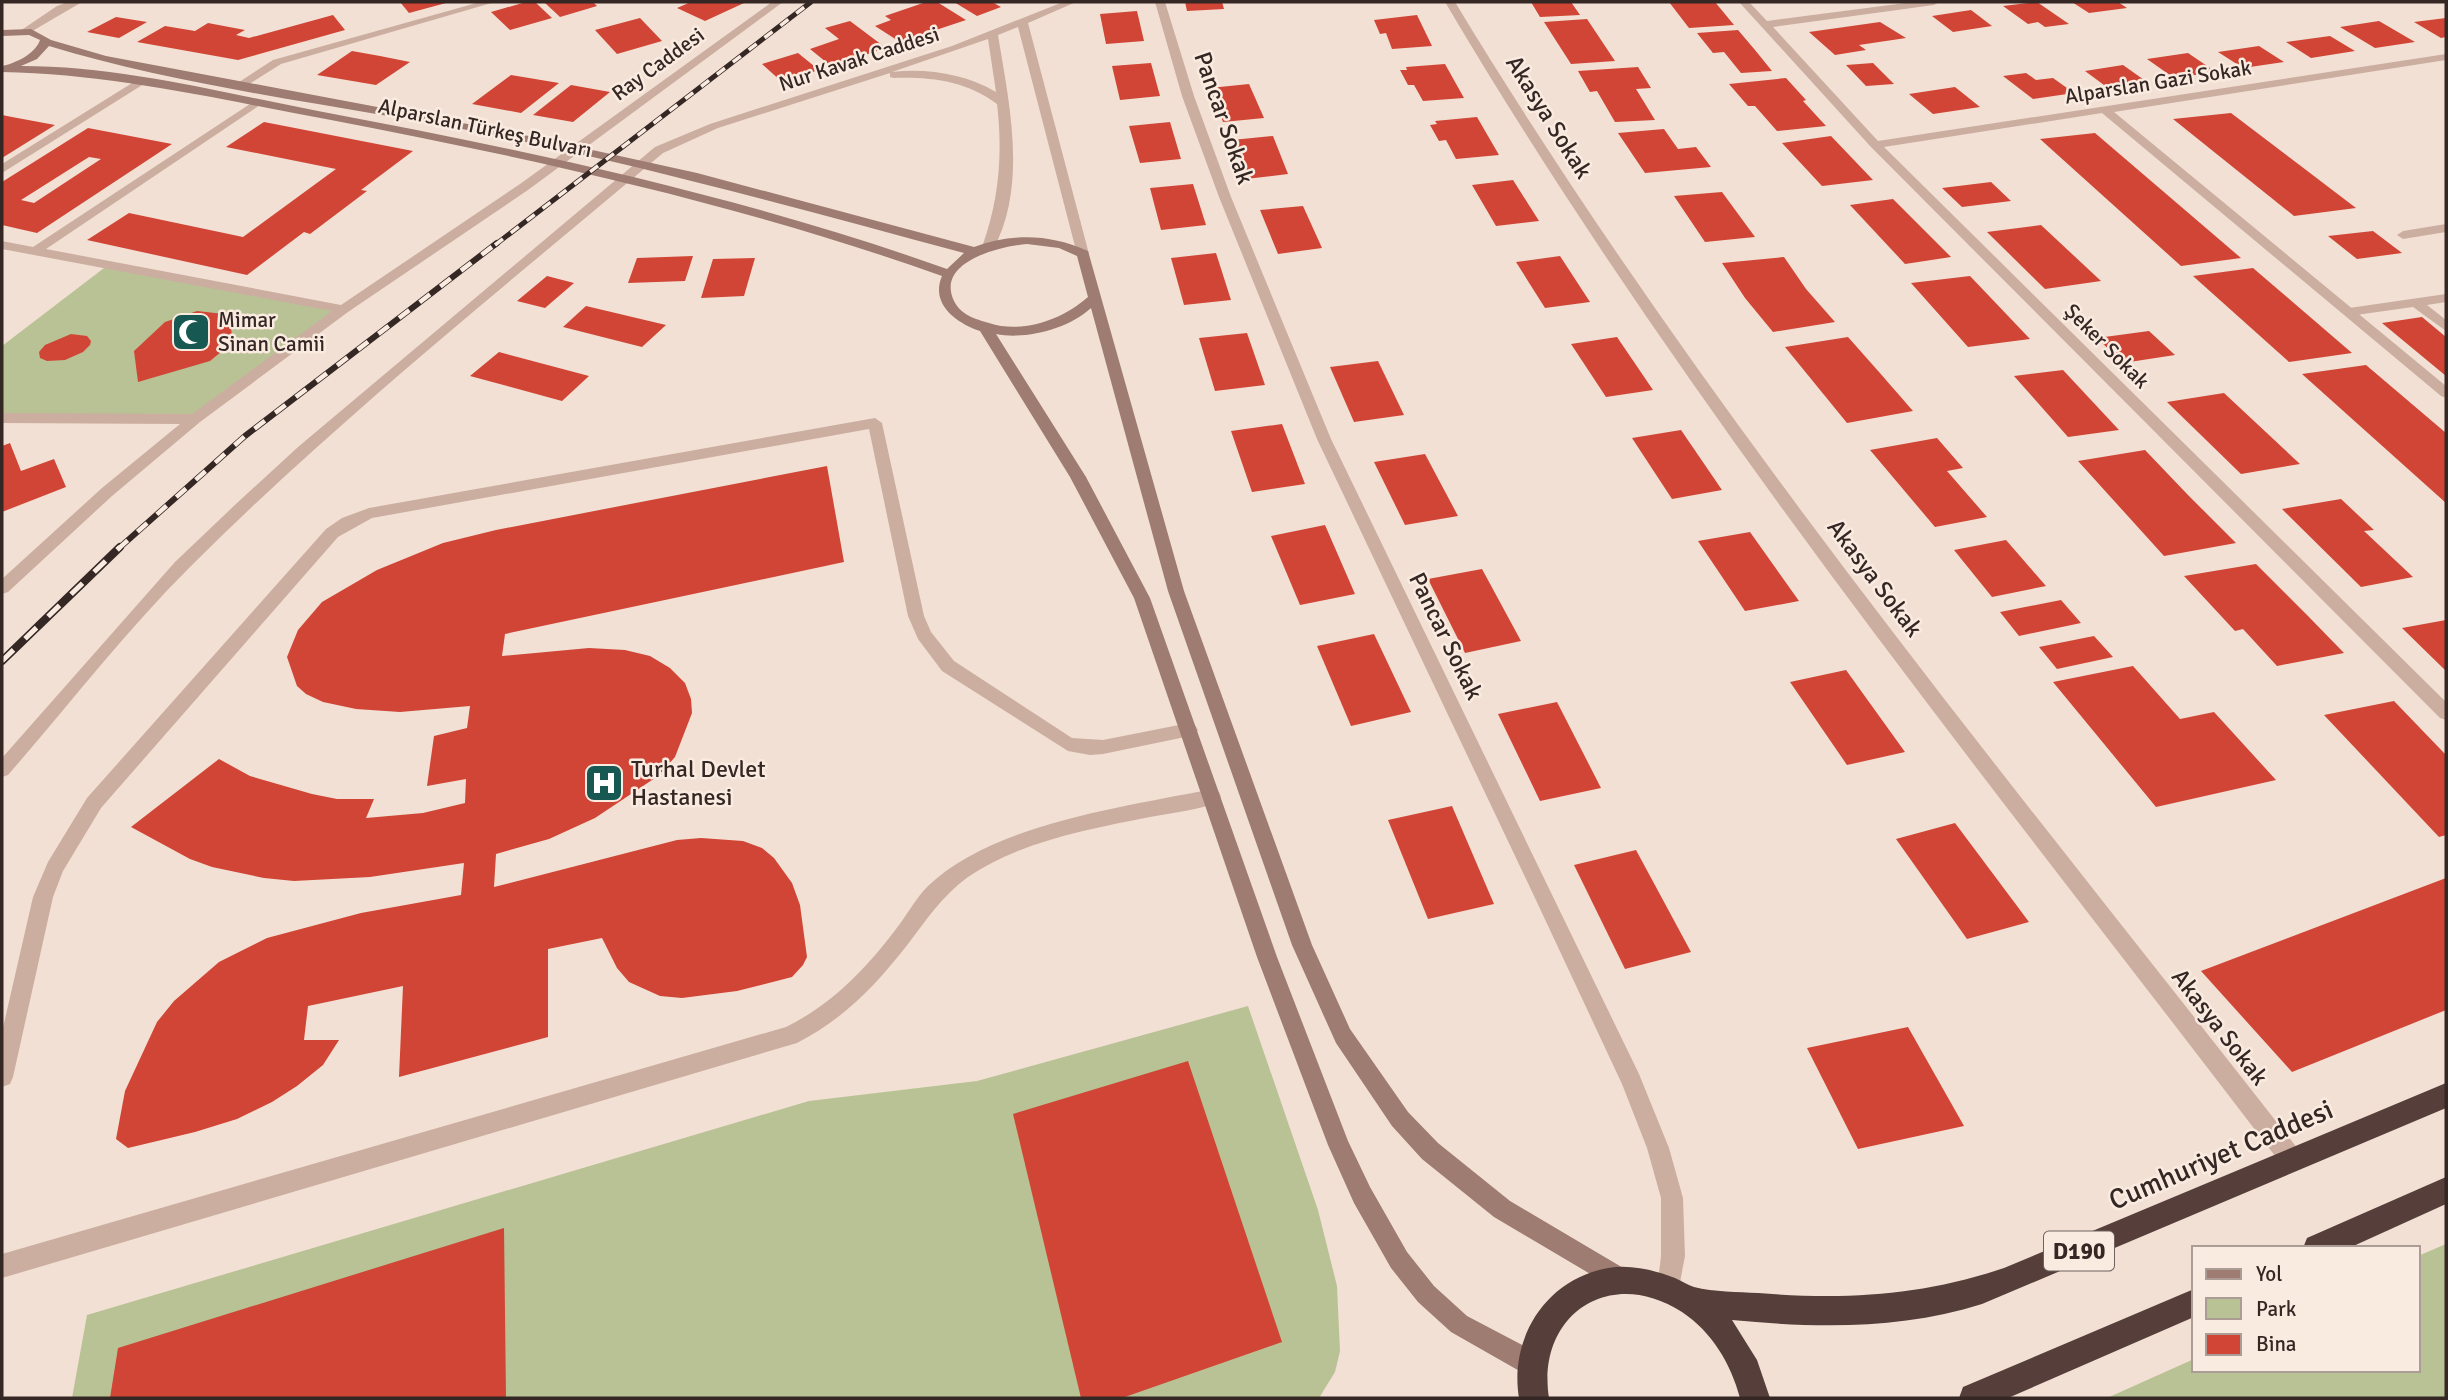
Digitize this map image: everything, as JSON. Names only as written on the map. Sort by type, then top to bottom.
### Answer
[{"type":"highway","name":"Cumhuriyet Caddesi","points":[[1680,1296],[1784,1311],[1893,1309],[1943,1301],[2005,1282],[2446,1095]]},
{"type":"highway","points":[[2321,1246],[2446,1190]]},
{"type":"highway","name":"Cumhuriyet Caddesi","points":[[1534,1398],[1532,1364],[1537,1341],[1548,1320],[1562,1303],[1580,1290],[1601,1282],[1622,1280],[1646,1282],[1680,1296],[1711,1317],[1742,1360],[1755,1398]]},
{"type":"highway","points":[[1974,1398],[2192,1304]]},
{"type":"street","points":[[2,33],[25,31],[62,5],[77,2]]},
{"type":"street","points":[[239,86],[277,62],[490,2]]},
{"type":"street","name":"Ray Caddesi","points":[[2,588],[107,492],[195,419],[343,309],[524,187],[778,2]]},
{"type":"street","name":"Nur Kavak Caddesi","points":[[2,770],[181,566],[242,507],[303,450],[659,150],[714,125],[863,80],[993,34],[1071,2]]},
{"type":"street","name":"Pancar Sokak","points":[[1160,2],[1188,96],[1225,197],[1324,439],[1545,898],[1631,1081],[1658,1148],[1672,1198],[1673,1256],[1680,1296]]},
{"type":"street","name":"Akasya Sokak","points":[[1450,2],[1563,186],[1797,516],[2292,1161]]},
{"type":"street","name":"Şeker Sokak","points":[[1744,2],[1875,145],[2446,713]]},
{"type":"street","points":[[1763,25],[1934,2]]},
{"type":"street","points":[[1022,22],[1176,591],[1302,945],[1343,1036],[1400,1119],[1430,1151],[1502,1209],[1622,1280]]},
{"type":"street","name":"Alparslan Türkeş Bulvarı","points":[[25,31],[41,35],[47,42],[134,66],[515,136],[693,176],[982,249]]},
{"type":"street","points":[[982,249],[999,220],[1008,162],[993,34]]},
{"type":"street","points":[[2,68],[35,55],[47,42]]},
{"type":"street","name":"Alparslan Gazi Sokak","points":[[1875,145],[2446,57]]},
{"type":"street","name":"Alparslan Türkeş Bulvarı","points":[[2,68],[45,69],[141,82],[499,148],[624,177],[811,226],[949,274]]},
{"type":"street","points":[[863,80],[910,74],[956,79],[992,93],[1003,103]]},
{"type":"street","points":[[2,170],[141,82]]},
{"type":"street","points":[[35,251],[256,103]]},
{"type":"street","points":[[2104,109],[2446,393]]},
{"type":"street","points":[[2403,235],[2446,228]]},
{"type":"street","points":[[1083,254],[1063,245],[1040,240],[1013,241],[982,249],[956,265],[949,274],[944,292],[952,309],[971,322],[1012,331],[1041,328],[1069,319],[1095,298]]},
{"type":"street","points":[[2,245],[343,309]]},
{"type":"street","points":[[2349,312],[2446,298]]},
{"type":"street","points":[[2415,302],[2446,327]]},
{"type":"street","points":[[984,326],[1078,477],[1142,598],[1301,1049],[1339,1145],[1382,1232],[1426,1294],[1459,1324],[1532,1364]]},
{"type":"street","points":[[2,418],[195,419]]},
{"type":"street","points":[[2,1077],[43,897],[79,825],[94,803],[332,533],[369,513],[875,422],[916,616],[924,635],[948,666],[1068,744],[1103,747],[1189,730]]},
{"type":"street","points":[[2,1266],[790,1036],[820,1022],[838,1009],[883,960],[935,892],[974,864],[1007,848],[1101,820],[1212,797]]},
{"type":"green space","points":[[108,265],[343,309],[195,419],[2,418],[2,346]]},
{"type":"green space","points":[[1248,1006],[1318,1210],[1337,1286],[1340,1351],[1335,1372],[1319,1398],[72,1398],[87,1315],[809,1101],[977,1081]]},
{"type":"green space","points":[[2446,1244],[2446,1398],[2107,1398],[2192,1360],[2192,1372],[2420,1372],[2420,1255]]},
{"type":"building","points":[[400,2],[446,2],[446,3],[409,13]]},
{"type":"building","points":[[535,2],[552,18],[510,30],[491,12]]},
{"type":"building","points":[[544,2],[593,2],[597,6],[560,17]]},
{"type":"building","points":[[691,2],[744,3],[705,21],[677,8]]},
{"type":"building","points":[[926,2],[937,2],[966,20],[900,42],[875,26],[891,20],[885,16]]},
{"type":"building","points":[[954,2],[992,2],[1001,7],[977,16]]},
{"type":"building","points":[[1185,2],[1222,2],[1224,9],[1187,11]]},
{"type":"building","points":[[1531,2],[1571,2],[1580,15],[1540,17]]},
{"type":"building","points":[[1669,2],[1715,2],[1734,25],[1689,28]]},
{"type":"building","points":[[2037,2],[2069,24],[2045,27],[2038,22],[2028,24],[2003,6]]},
{"type":"building","points":[[2072,2],[2118,2],[2127,8],[2089,13]]},
{"type":"building","points":[[1971,10],[1992,26],[1953,32],[1932,16]]},
{"type":"building","points":[[1137,11],[1144,41],[1106,44],[1100,14]]},
{"type":"building","points":[[333,15],[345,30],[238,60],[137,42],[165,26],[195,31],[208,23],[245,30],[236,35],[249,38]]},
{"type":"building","points":[[1417,15],[1432,46],[1392,49],[1386,33],[1380,34],[1374,20]]},
{"type":"building","points":[[116,17],[147,22],[119,38],[87,32]]},
{"type":"building","points":[[640,18],[662,41],[617,54],[595,30]]},
{"type":"building","points":[[2446,18],[2446,37],[2441,38],[2414,22]]},
{"type":"building","points":[[1587,19],[1615,61],[1571,64],[1544,22]]},
{"type":"building","points":[[850,21],[886,48],[831,66],[810,49],[839,39],[825,28]]},
{"type":"building","points":[[2379,21],[2415,42],[2375,48],[2340,27]]},
{"type":"building","points":[[1880,22],[1906,38],[1859,45],[1866,50],[1835,55],[1809,32]]},
{"type":"building","points":[[1738,30],[1772,71],[1741,73],[1724,52],[1713,53],[1697,33]]},
{"type":"building","points":[[2330,36],[2355,51],[2311,58],[2286,42]]},
{"type":"building","points":[[2259,46],[2284,62],[2243,68],[2218,52]]},
{"type":"building","points":[[352,51],[410,62],[376,85],[317,75]]},
{"type":"building","points":[[798,53],[819,70],[782,82],[762,64]]},
{"type":"building","points":[[2188,53],[2216,72],[2174,78],[2147,59]]},
{"type":"building","points":[[1151,63],[1160,96],[1120,100],[1112,66]]},
{"type":"building","points":[[1873,63],[1894,84],[1866,86],[1846,65]]},
{"type":"building","points":[[1445,64],[1464,98],[1423,101],[1414,85],[1408,85],[1400,70],[1407,70],[1406,67]]},
{"type":"building","points":[[2123,65],[2147,82],[2108,88],[2085,71]]},
{"type":"building","points":[[1638,67],[1651,88],[1636,89],[1655,120],[1615,122],[1597,91],[1590,92],[1578,71]]},
{"type":"building","points":[[2026,73],[2036,80],[2053,78],[2074,93],[2033,99],[2003,76]]},
{"type":"building","points":[[511,75],[559,83],[521,113],[472,104]]},
{"type":"building","points":[[1786,78],[1826,126],[1777,131],[1755,106],[1748,106],[1729,84]]},
{"type":"building","points":[[1249,84],[1264,118],[1223,122],[1210,88]]},
{"type":"building","points":[[571,85],[610,92],[573,122],[533,115]]},
{"type":"building","points":[[1955,87],[1980,107],[1933,114],[1909,94]]},
{"type":"building","points":[[2231,113],[2356,208],[2294,216],[2173,119]]},
{"type":"building","points":[[2,115],[12,117],[55,125],[2,158]]},
{"type":"building","points":[[1477,117],[1499,155],[1456,159],[1446,140],[1439,141],[1430,125],[1437,124],[1435,121]]},
{"type":"building","points":[[264,122],[413,151],[361,190],[367,191],[310,234],[304,232],[247,275],[87,240],[129,213],[243,237],[336,169],[226,147]]},
{"type":"building","points":[[1170,122],[1181,159],[1140,163],[1129,126]]},
{"type":"building","points":[[88,128],[172,144],[37,233],[2,225],[2,182]],"holes":[[[89,157],[101,159],[34,203],[21,200]]]},
{"type":"building","points":[[1664,129],[1678,149],[1696,147],[1711,167],[1645,173],[1618,133]]},
{"type":"building","points":[[2095,133],[2241,258],[2181,266],[2040,139]]},
{"type":"building","points":[[1273,136],[1288,174],[1246,179],[1232,140]]},
{"type":"building","points":[[1831,136],[1873,180],[1822,186],[1782,143]]},
{"type":"building","points":[[1513,180],[1539,221],[1496,226],[1472,185]]},
{"type":"building","points":[[1991,182],[2011,201],[1962,207],[1942,188]]},
{"type":"building","points":[[1193,184],[1206,225],[1161,230],[1150,188]]},
{"type":"building","points":[[1722,192],[1755,237],[1705,242],[1674,196]]},
{"type":"building","points":[[1893,199],[1951,257],[1905,264],[1850,205]]},
{"type":"building","points":[[1303,206],[1322,248],[1278,254],[1260,210]]},
{"type":"building","points":[[2041,225],[2101,281],[2045,289],[1987,232]]},
{"type":"building","points":[[2373,231],[2402,253],[2357,259],[2328,236]]},
{"type":"building","points":[[1216,253],[1231,300],[1184,305],[1171,258]]},
{"type":"building","points":[[693,256],[685,281],[628,283],[637,258]]},
{"type":"building","points":[[1560,256],[1590,302],[1545,308],[1516,262]]},
{"type":"building","points":[[1784,257],[1806,289],[1835,322],[1773,332],[1745,298],[1722,263]]},
{"type":"building","points":[[755,258],[744,296],[701,298],[713,259]]},
{"type":"building","points":[[2253,268],[2352,353],[2289,362],[2193,276]]},
{"type":"building","points":[[547,276],[574,283],[545,308],[517,301]]},
{"type":"building","points":[[1970,276],[2030,339],[1968,347],[1911,283]]},
{"type":"building","points":[[586,306],[666,325],[642,347],[563,327]]},
{"type":"building","points":[[197,311],[224,314],[231,323],[232,343],[210,361],[138,382],[134,351],[165,322]]},
{"type":"building","points":[[2422,317],[2446,337],[2446,376],[2382,323]]},
{"type":"building","points":[[2149,331],[2175,355],[2123,363],[2097,338]]},
{"type":"building","points":[[1247,333],[1265,385],[1215,391],[1199,338]]},
{"type":"building","points":[[71,334],[87,336],[91,341],[90,345],[83,352],[65,360],[47,361],[40,358],[39,352],[45,345]]},
{"type":"building","points":[[1617,337],[1653,390],[1606,397],[1571,344]]},
{"type":"building","points":[[1848,337],[1913,411],[1847,423],[1785,347]]},
{"type":"building","points":[[499,352],[589,376],[562,401],[470,376]]},
{"type":"building","points":[[1378,361],[1404,415],[1354,422],[1330,367]]},
{"type":"building","points":[[2366,365],[2446,433],[2446,503],[2302,374]]},
{"type":"building","points":[[2063,370],[2119,430],[2068,437],[2014,376]]},
{"type":"building","points":[[2224,393],[2300,464],[2241,474],[2167,402]]},
{"type":"building","points":[[1282,424],[1305,484],[1252,492],[1231,431]]},
{"type":"building","points":[[1681,430],[1722,490],[1672,499],[1632,438]]},
{"type":"building","points":[[1937,438],[1963,468],[1947,471],[1987,517],[1935,527],[1870,450]]},
{"type":"building","points":[[10,443],[21,471],[54,459],[66,487],[2,512],[2,446]]},
{"type":"building","points":[[2145,450],[2236,543],[2164,556],[2078,461]]},
{"type":"building","points":[[1425,454],[1458,516],[1405,525],[1374,462]]},
{"type":"building","points":[[827,466],[844,562],[505,634],[502,656],[589,648],[625,650],[650,656],[670,668],[685,683],[691,699],[692,713],[675,757],[658,776],[595,818],[549,839],[496,854],[494,887],[677,840],[701,838],[743,841],[762,848],[774,858],[792,883],[800,905],[807,957],[792,977],[737,991],[682,998],[660,996],[629,982],[617,968],[602,938],[548,949],[548,1037],[399,1077],[403,986],[308,1006],[304,1040],[339,1040],[323,1065],[297,1086],[237,1119],[195,1132],[128,1148],[116,1139],[125,1091],[157,1022],[174,1001],[219,962],[267,938],[361,913],[461,895],[464,863],[370,877],[294,881],[264,878],[212,867],[190,859],[131,827],[219,759],[250,776],[312,794],[337,799],[374,799],[366,818],[423,813],[465,803],[466,779],[427,786],[434,736],[467,728],[470,706],[400,712],[356,709],[323,702],[297,686],[287,657],[298,630],[322,602],[377,570],[443,543],[496,530]]},
{"type":"building","points":[[2341,499],[2374,530],[2364,531],[2413,577],[2361,587],[2282,509]]},
{"type":"building","points":[[1325,525],[1355,594],[1300,605],[1271,536]]},
{"type":"building","points":[[1750,532],[1799,601],[1745,611],[1698,541]]},
{"type":"building","points":[[2006,540],[2046,586],[1992,597],[1954,550]]},
{"type":"building","points":[[2256,564],[2344,653],[2277,666],[2243,629],[2235,631],[2184,576]]},
{"type":"building","points":[[1482,569],[1521,641],[1465,653],[1428,579]]},
{"type":"building","points":[[2061,600],[2081,623],[2019,636],[2000,612]]},
{"type":"building","points":[[2446,620],[2446,671],[2402,628]]},
{"type":"building","points":[[1374,634],[1411,712],[1351,726],[1317,646]]},
{"type":"building","points":[[2094,636],[2113,657],[2057,669],[2039,647]]},
{"type":"building","points":[[2133,666],[2180,719],[2214,712],[2276,780],[2156,807],[2053,682]]},
{"type":"building","points":[[1846,670],[1905,752],[1847,765],[1790,682]]},
{"type":"building","points":[[2394,701],[2446,755],[2446,835],[2439,837],[2324,715]]},
{"type":"building","points":[[1557,702],[1601,788],[1540,801],[1498,714]]},
{"type":"building","points":[[1452,806],[1494,904],[1428,919],[1388,820]]},
{"type":"building","points":[[1955,823],[2029,922],[1967,939],[1896,839]]},
{"type":"building","points":[[1636,850],[1691,952],[1625,969],[1574,865]]},
{"type":"building","points":[[2446,878],[2446,1010],[2292,1072],[2201,971]]},
{"type":"building","points":[[1908,1027],[1964,1126],[1858,1149],[1807,1048]]},
{"type":"building","points":[[1188,1061],[1282,1342],[1122,1398],[1081,1398],[1013,1114]]},
{"type":"building","points":[[504,1228],[506,1398],[110,1398],[118,1348]]},
{"type":"railway","points":[[495,245],[811,2]]},
{"type":"railway","points":[[118,549],[245,436],[497,243]]},
{"type":"railway","points":[[2,661],[120,547]]},
{"type":"place","name":"Mimar Sinan Camii","points":[[191,332]]},
{"type":"place","name":"Turhal Devlet Hastanesi","points":[[604,783]]}]
